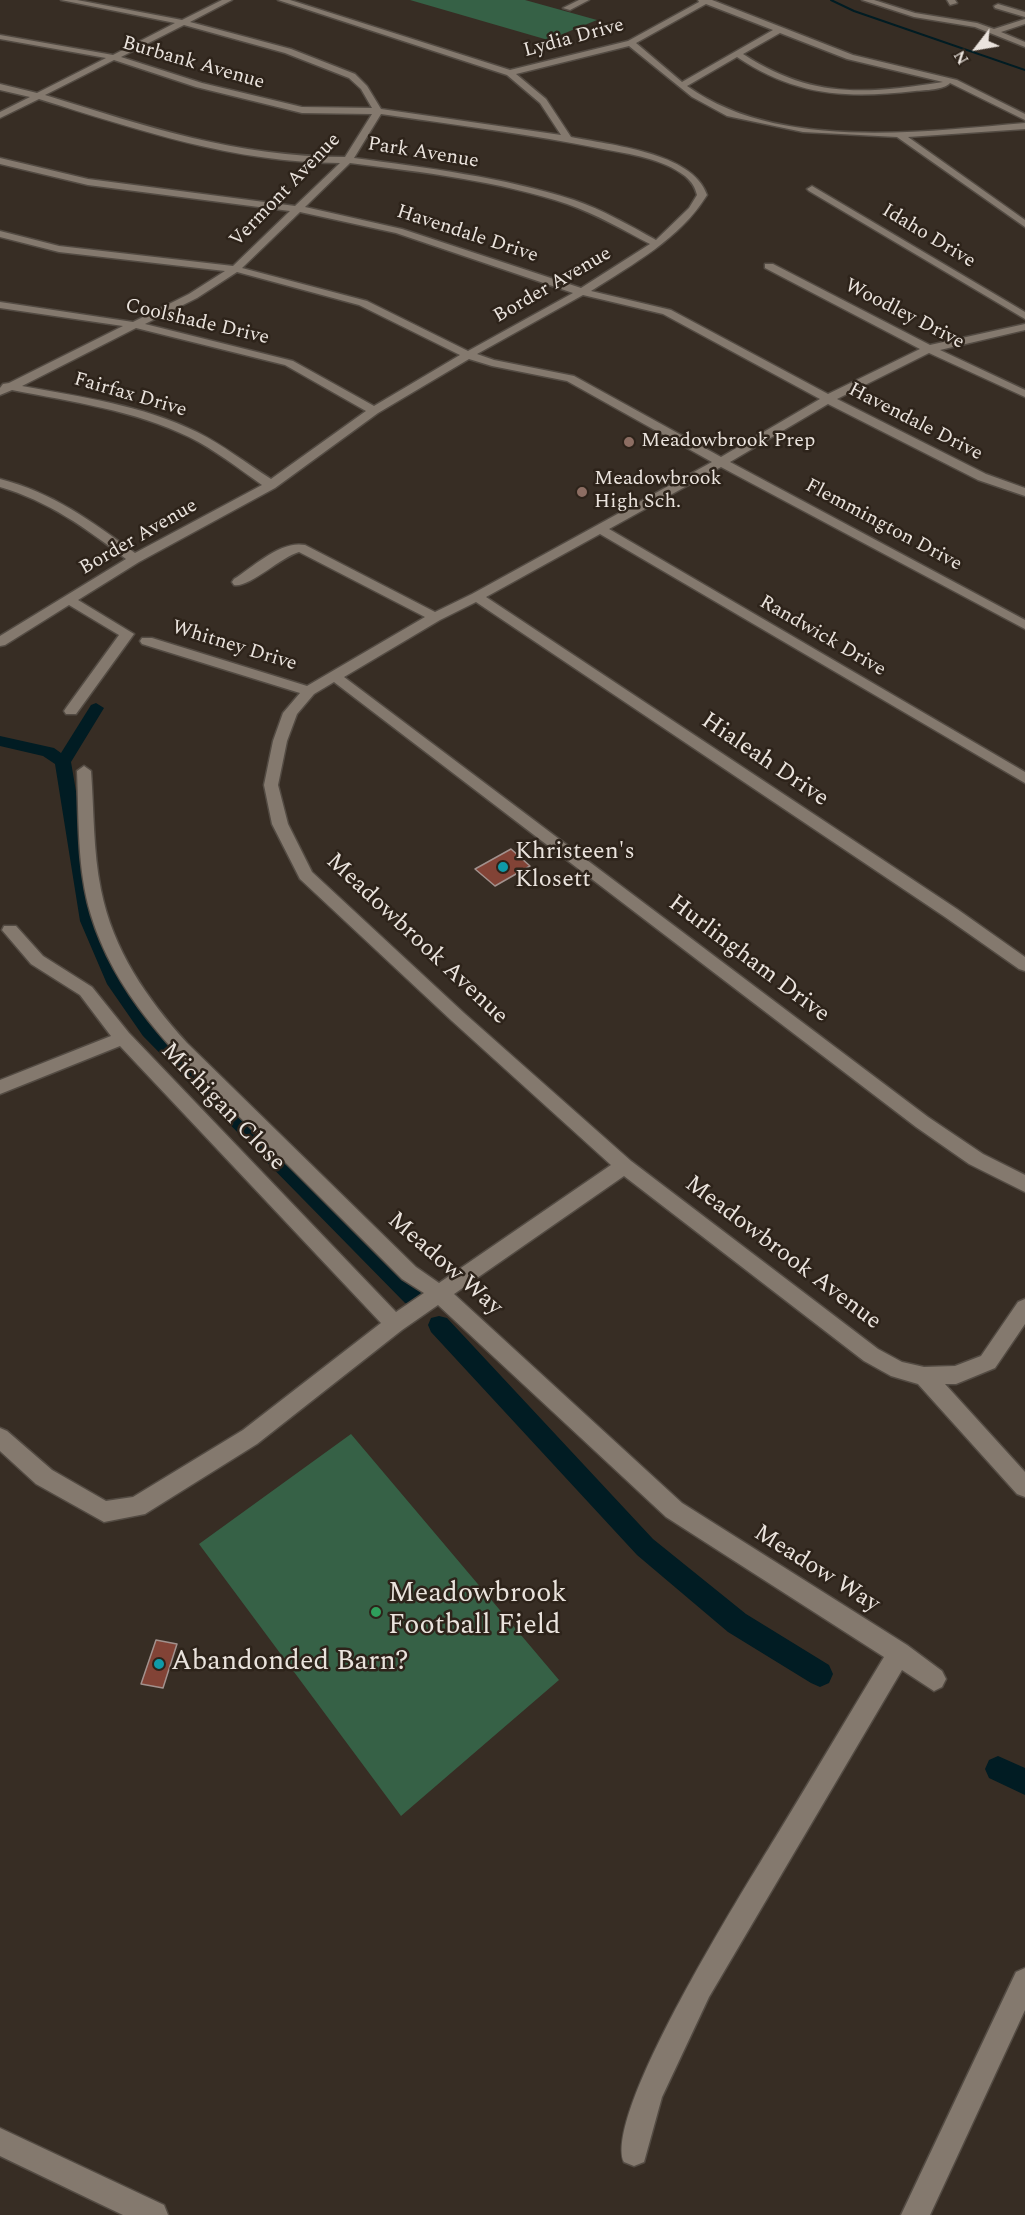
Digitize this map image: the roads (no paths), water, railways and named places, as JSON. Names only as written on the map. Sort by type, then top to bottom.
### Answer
[{"type":"street","points":[[65,0],[186,23],[288,51],[351,76],[364,88],[378,111]]},
{"type":"street","points":[[0,115],[228,0]]},
{"type":"street","points":[[282,0],[510,73],[543,101],[561,126],[567,139]]},
{"type":"street","points":[[567,8],[585,0]]},
{"type":"street","points":[[705,0],[779,30],[873,63],[954,82],[1025,117]]},
{"type":"street","name":"Lydia Drive","points":[[510,73],[631,43],[705,0]]},
{"type":"street","points":[[866,0],[938,21],[968,23],[1025,45]]},
{"type":"street","points":[[998,6],[1025,15]]},
{"type":"street","points":[[993,32],[1025,21]]},
{"type":"street","points":[[174,28],[216,39],[233,35]]},
{"type":"street","points":[[681,85],[779,30]]},
{"type":"street","name":"Burbank Avenue","points":[[0,37],[112,57],[199,85],[314,111],[378,111],[567,139]]},
{"type":"street","points":[[631,43],[681,85],[719,110],[746,119],[839,134],[901,136],[1025,126]]},
{"type":"street","points":[[738,54],[769,75],[782,80],[854,94],[892,93],[954,82]]},
{"type":"street","name":"Park Avenue","points":[[0,87],[38,96],[135,127],[221,149],[302,160],[348,160],[432,171],[570,202],[607,217],[657,244]]},
{"type":"street","name":"Vermont Avenue","points":[[4,388],[194,296],[235,269],[348,160],[378,111]]},
{"type":"street","points":[[901,136],[1025,224]]},
{"type":"street","name":"Border Avenue","points":[[0,642],[134,559],[271,485],[374,411],[468,355],[582,292],[657,244],[693,210],[702,195],[696,182],[679,168],[655,159],[567,139]]},
{"type":"street","name":"Havendale Drive","points":[[0,160],[88,182],[300,208],[399,231],[582,292],[667,312],[828,399],[982,477],[1025,492]]},
{"type":"street","name":"Idaho Drive","points":[[812,189],[1025,316]]},
{"type":"street","name":"Flemmington Drive","points":[[0,234],[59,249],[235,269],[275,278],[363,303],[468,355],[492,363],[570,378],[1025,625]]},
{"type":"street","name":"Woodley Drive","points":[[769,266],[929,349],[1025,394]]},
{"type":"street","name":"Coolshade Drive","points":[[0,305],[135,325],[289,363],[374,411]]},
{"type":"street","name":"Meadowbrook Avenue","points":[[1025,327],[929,349],[828,399],[721,462],[477,597],[435,617],[309,691],[290,713],[280,741],[271,785],[280,824],[306,874],[458,1017],[624,1166],[871,1355],[898,1370],[924,1376],[956,1375],[988,1362],[1025,1308]]},
{"type":"street","name":"Fairfax Drive","points":[[4,388],[124,411],[181,429],[223,453],[271,485]]},
{"type":"street","points":[[0,483],[51,500],[88,524],[134,559]]},
{"type":"street","name":"Randwick Drive","points":[[600,528],[1025,778]]},
{"type":"street","points":[[239,582],[282,553],[300,548],[435,617]]},
{"type":"street","name":"Hialeah Drive","points":[[477,597],[951,913],[1025,965]]},
{"type":"street","points":[[69,600],[127,634],[71,711]]},
{"type":"street","name":"Whitney Drive","points":[[147,641],[309,691]]},
{"type":"street","name":"Hurlingham Drive","points":[[334,676],[922,1122],[976,1159],[1025,1184]]},
{"type":"street","name":"Meadow Way","points":[[84,771],[89,864],[99,912],[110,946],[152,1017],[409,1273],[439,1293],[674,1510],[899,1653],[934,1679]]},
{"type":"street","name":"Michigan Close","points":[[10,930],[37,960],[86,991],[123,1038],[395,1324]]},
{"type":"street","points":[[0,1088],[123,1038]]},
{"type":"street","points":[[0,1438],[44,1477],[104,1512],[137,1507],[250,1437],[395,1324],[624,1166]]},
{"type":"street","points":[[924,1376],[1025,1487]]},
{"type":"street","points":[[634,2152],[649,2094],[700,1988],[899,1653]]},
{"type":"street","points":[[915,2215],[1025,1981]]},
{"type":"street","points":[[0,2142],[154,2215]]},
{"type":"waterway","points":[[831,0],[854,11],[1025,70]]},
{"type":"waterway","points":[[63,762],[96,708]]},
{"type":"waterway","points":[[0,741],[48,752],[63,762]]},
{"type":"waterway","points":[[63,762],[89,921],[113,979],[150,1031],[413,1297]]},
{"type":"waterway","points":[[439,1325],[645,1547],[737,1623],[820,1674]]},
{"type":"waterway","points":[[998,1769],[1025,1782]]},
{"type":"place","name":"Meadowbrook Prep","points":[[629,442]]},
{"type":"place","name":"Meadowbrook High Sch.","points":[[582,492]]},
{"type":"place","name":"Khristeen's Klosett","points":[[503,867]]},
{"type":"place","name":"Meadowbrook Football Field","points":[[376,1612]]},
{"type":"place","name":"Abandonded Barn?","points":[[159,1664]]}]
